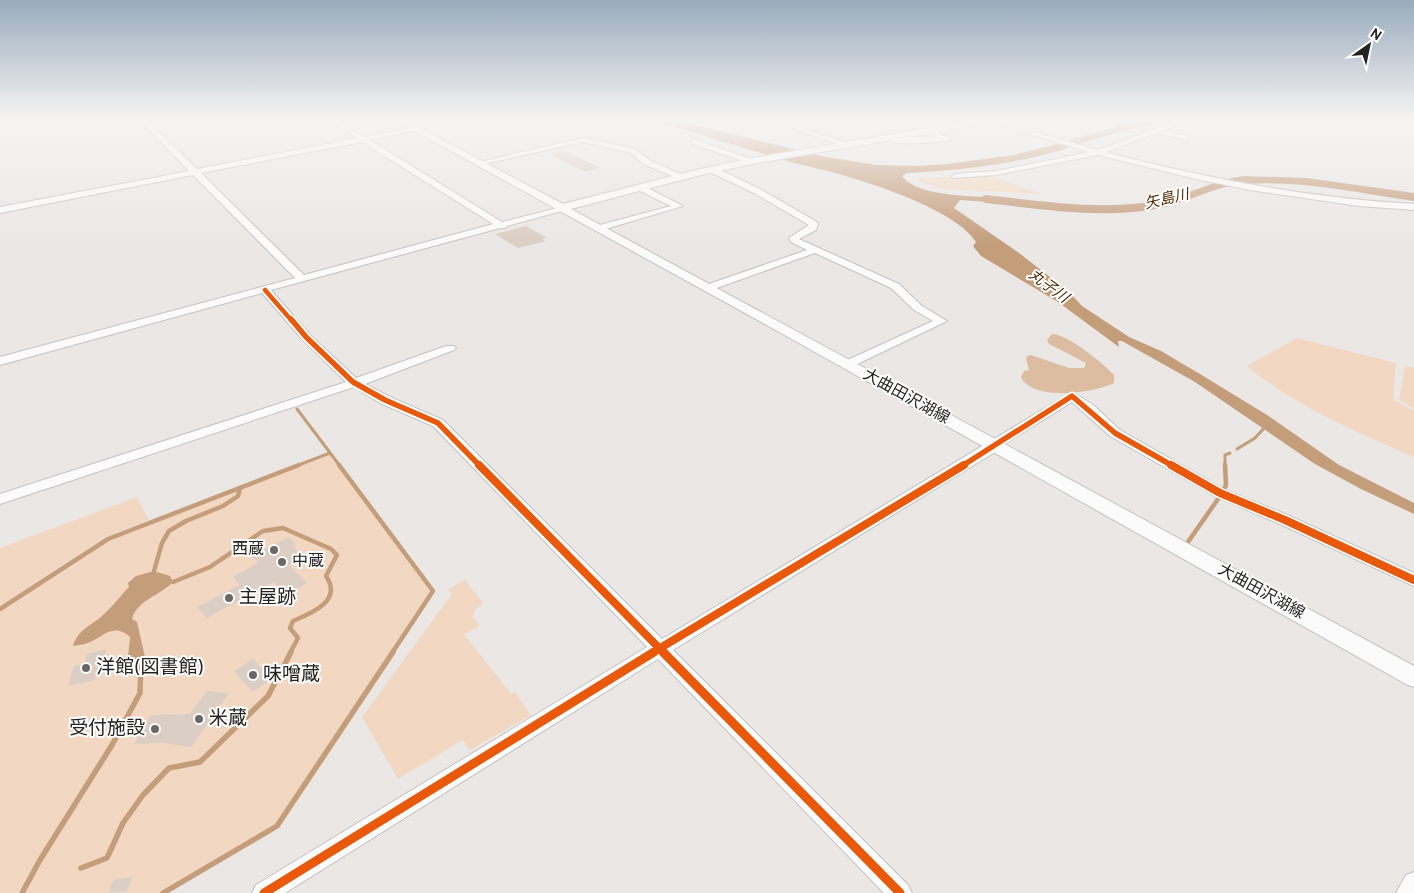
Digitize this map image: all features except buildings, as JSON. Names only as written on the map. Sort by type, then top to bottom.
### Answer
[{"type":"main road","name":"大曲田沢湖線","points":[[475,161],[1414,676]]},
{"type":"main road","points":[[562,208],[752,161]]},
{"type":"street","points":[[184,161],[303,280]]},
{"type":"street","points":[[0,210],[254,161]]},
{"type":"street","points":[[399,161],[503,226]]},
{"type":"street","points":[[479,163],[490,161]]},
{"type":"street","points":[[644,161],[683,177]]},
{"type":"street","points":[[956,176],[996,173],[1052,161]]},
{"type":"street","points":[[1131,161],[1171,172],[1333,202],[1414,207]]},
{"type":"street","points":[[713,170],[757,191],[814,224],[813,228],[794,240],[895,286],[918,308],[942,321],[847,365]]},
{"type":"street","points":[[599,228],[679,206],[641,188]]},
{"type":"street","points":[[0,361],[503,226],[562,208]]},
{"type":"street","points":[[707,288],[814,250]]},
{"type":"street","points":[[265,290],[306,338],[353,382],[385,400],[438,423],[659,650],[900,893]]},
{"type":"street","points":[[0,499],[370,378],[450,348]]},
{"type":"street","points":[[264,893],[995,446],[999,441],[1072,396],[1115,433],[1220,493],[1285,520],[1414,580]]},
{"type":"street","points":[[1408,893],[1414,883]]},
{"type":"shaded area","points":[[989,176],[1042,194],[943,189],[916,180],[918,178]]},
{"type":"shaded area","points":[[1052,334],[1059,335],[1094,357],[1114,375],[1114,383],[1093,390],[1064,393],[1050,393],[1028,385],[1021,377],[1024,371],[1029,370],[1027,356],[1031,355],[1069,368],[1084,368],[1086,363],[1049,344],[1047,340]]},
{"type":"shaded area","points":[[1297,338],[1396,363],[1393,399],[1414,411],[1414,457],[1327,418],[1266,381],[1247,366]]},
{"type":"shaded area","points":[[1405,366],[1414,368],[1414,408],[1399,400]]},
{"type":"shaded area","points":[[330,453],[433,591],[277,826],[163,893],[0,893],[0,609],[108,539]]},
{"type":"shaded area","points":[[137,497],[149,520],[104,538],[0,606],[0,548]]},
{"type":"shaded area","points":[[465,580],[483,603],[475,610],[473,618],[480,626],[464,634],[511,694],[515,692],[531,715],[470,750],[463,740],[398,779],[362,717],[452,594],[448,589]]},
{"type":"water","name":"丸子川","points":[[786,161],[850,161],[876,165],[919,166],[972,161],[1018,161],[970,168],[907,173],[902,176],[910,183],[937,193],[1012,198],[1016,204],[960,200],[954,208],[1019,253],[1068,291],[1082,306],[1129,337],[1161,351],[1267,415],[1339,465],[1414,503],[1414,514],[1361,489],[1315,464],[1195,382],[1122,341],[1118,341],[1119,347],[1058,302],[981,256],[973,246],[976,242],[963,228],[944,215],[921,203],[866,182]]},
{"type":"water","points":[[154,571],[170,576],[173,582],[144,602],[135,612],[132,619],[137,622],[145,657],[141,663],[136,659],[128,657],[130,637],[118,631],[112,631],[85,644],[73,646],[82,631],[101,617],[129,587],[128,583],[136,576]]},
{"type":"waterway","name":"矢島川","points":[[985,199],[1070,208],[1135,208],[1167,203],[1211,187],[1244,180],[1307,182],[1414,197]]},
{"type":"waterway","points":[[297,409],[340,466]]},
{"type":"waterway","points":[[1237,449],[1255,438],[1266,426]]},
{"type":"waterway","points":[[296,466],[330,453]]},
{"type":"waterway","points":[[1225,465],[1225,455],[1230,453]]},
{"type":"waterway","points":[[0,609],[108,539],[299,465]]},
{"type":"waterway","points":[[339,465],[433,591],[392,653]]},
{"type":"waterway","points":[[1224,489],[1226,485],[1225,465]]},
{"type":"waterway","points":[[154,571],[162,543],[169,531],[186,521],[223,506],[238,496],[240,488]]},
{"type":"waterway","points":[[1188,542],[1218,499]]},
{"type":"waterway","points":[[173,582],[210,567],[263,531],[283,528],[331,549],[337,555],[326,576],[331,592],[323,605],[293,621],[290,628],[298,638],[290,653]]},
{"type":"waterway","points":[[81,868],[107,858],[123,823],[143,795],[169,768],[200,762],[268,696],[291,652]]},
{"type":"waterway","points":[[163,893],[277,826],[393,652]]},
{"type":"waterway","points":[[22,893],[40,860],[112,745],[140,693],[141,663]]},
{"type":"cycle path","points":[[265,290],[306,337],[353,382],[385,400],[438,423],[900,893]]},
{"type":"cycle path","points":[[264,893],[659,649],[995,446],[999,441],[1072,396],[1115,433],[1220,493],[1285,520],[1414,580]]},
{"type":"place","name":"西蔵","points":[[274,550]]},
{"type":"place","name":"中蔵","points":[[282,562]]},
{"type":"place","name":"主屋跡","points":[[229,598]]},
{"type":"place","name":"洋館(図書館)","points":[[86,668]]},
{"type":"place","name":"味噌蔵","points":[[253,675]]},
{"type":"place","name":"米蔵","points":[[199,719]]},
{"type":"place","name":"受付施設","points":[[155,729]]}]
